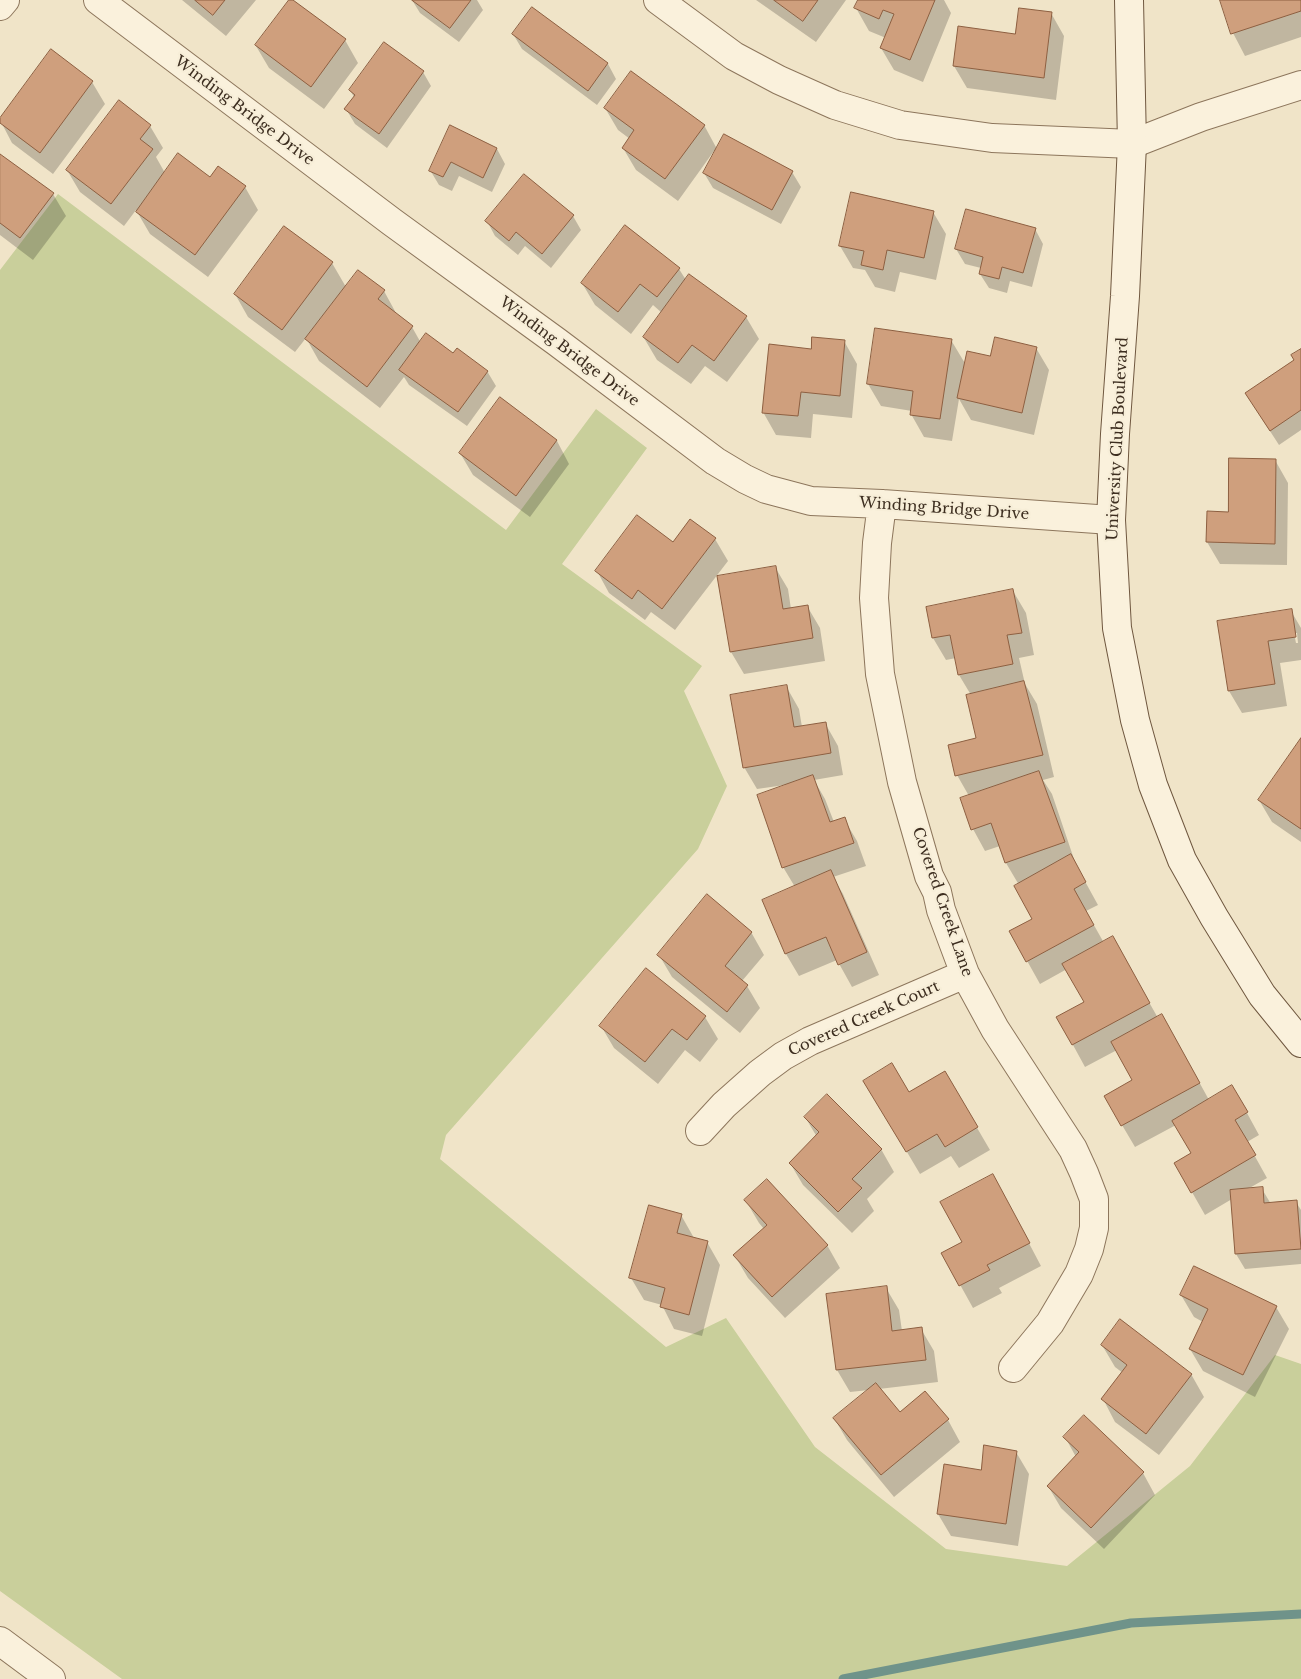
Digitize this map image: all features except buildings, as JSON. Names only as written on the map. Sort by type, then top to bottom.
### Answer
[{"type":"street","points":[[0,6],[5,0]]},
{"type":"street","name":"Winding Bridge Drive","points":[[98,0],[384,216],[557,342],[715,461],[745,479],[766,488],[812,501],[1111,520]]},
{"type":"street","points":[[658,0],[734,56],[771,76],[835,105],[900,125],[992,138],[1132,144],[1201,117],[1301,85]]},
{"type":"street","name":"University Club Boulevard","points":[[1129,0],[1132,144],[1111,520],[1117,628],[1135,720],[1153,785],[1182,860],[1214,917],[1262,995],[1301,1043]]},
{"type":"street","name":"Covered Creek Lane","points":[[882,504],[877,543],[874,598],[880,674],[902,782],[929,876],[937,892],[941,910],[965,974],[995,1028],[1073,1149],[1094,1199],[1094,1228],[1089,1249],[1079,1274],[1050,1323],[1013,1368]]},
{"type":"street","name":"Covered Creek Court","points":[[700,1131],[724,1105],[760,1073],[783,1056],[810,1040],[965,974]]},
{"type":"street","points":[[0,1641],[51,1679]]},
{"type":"green space","points":[[58,194],[506,530],[596,409],[647,448],[562,564],[702,666],[684,691],[727,786],[698,849],[446,1135],[440,1159],[666,1347],[726,1318],[815,1447],[946,1549],[1067,1566],[1190,1466],[1275,1355],[1301,1364],[1301,1679],[122,1679],[0,1591],[0,270]]},
{"type":"waterway","points":[[843,1679],[1131,1623],[1301,1614]]}]
